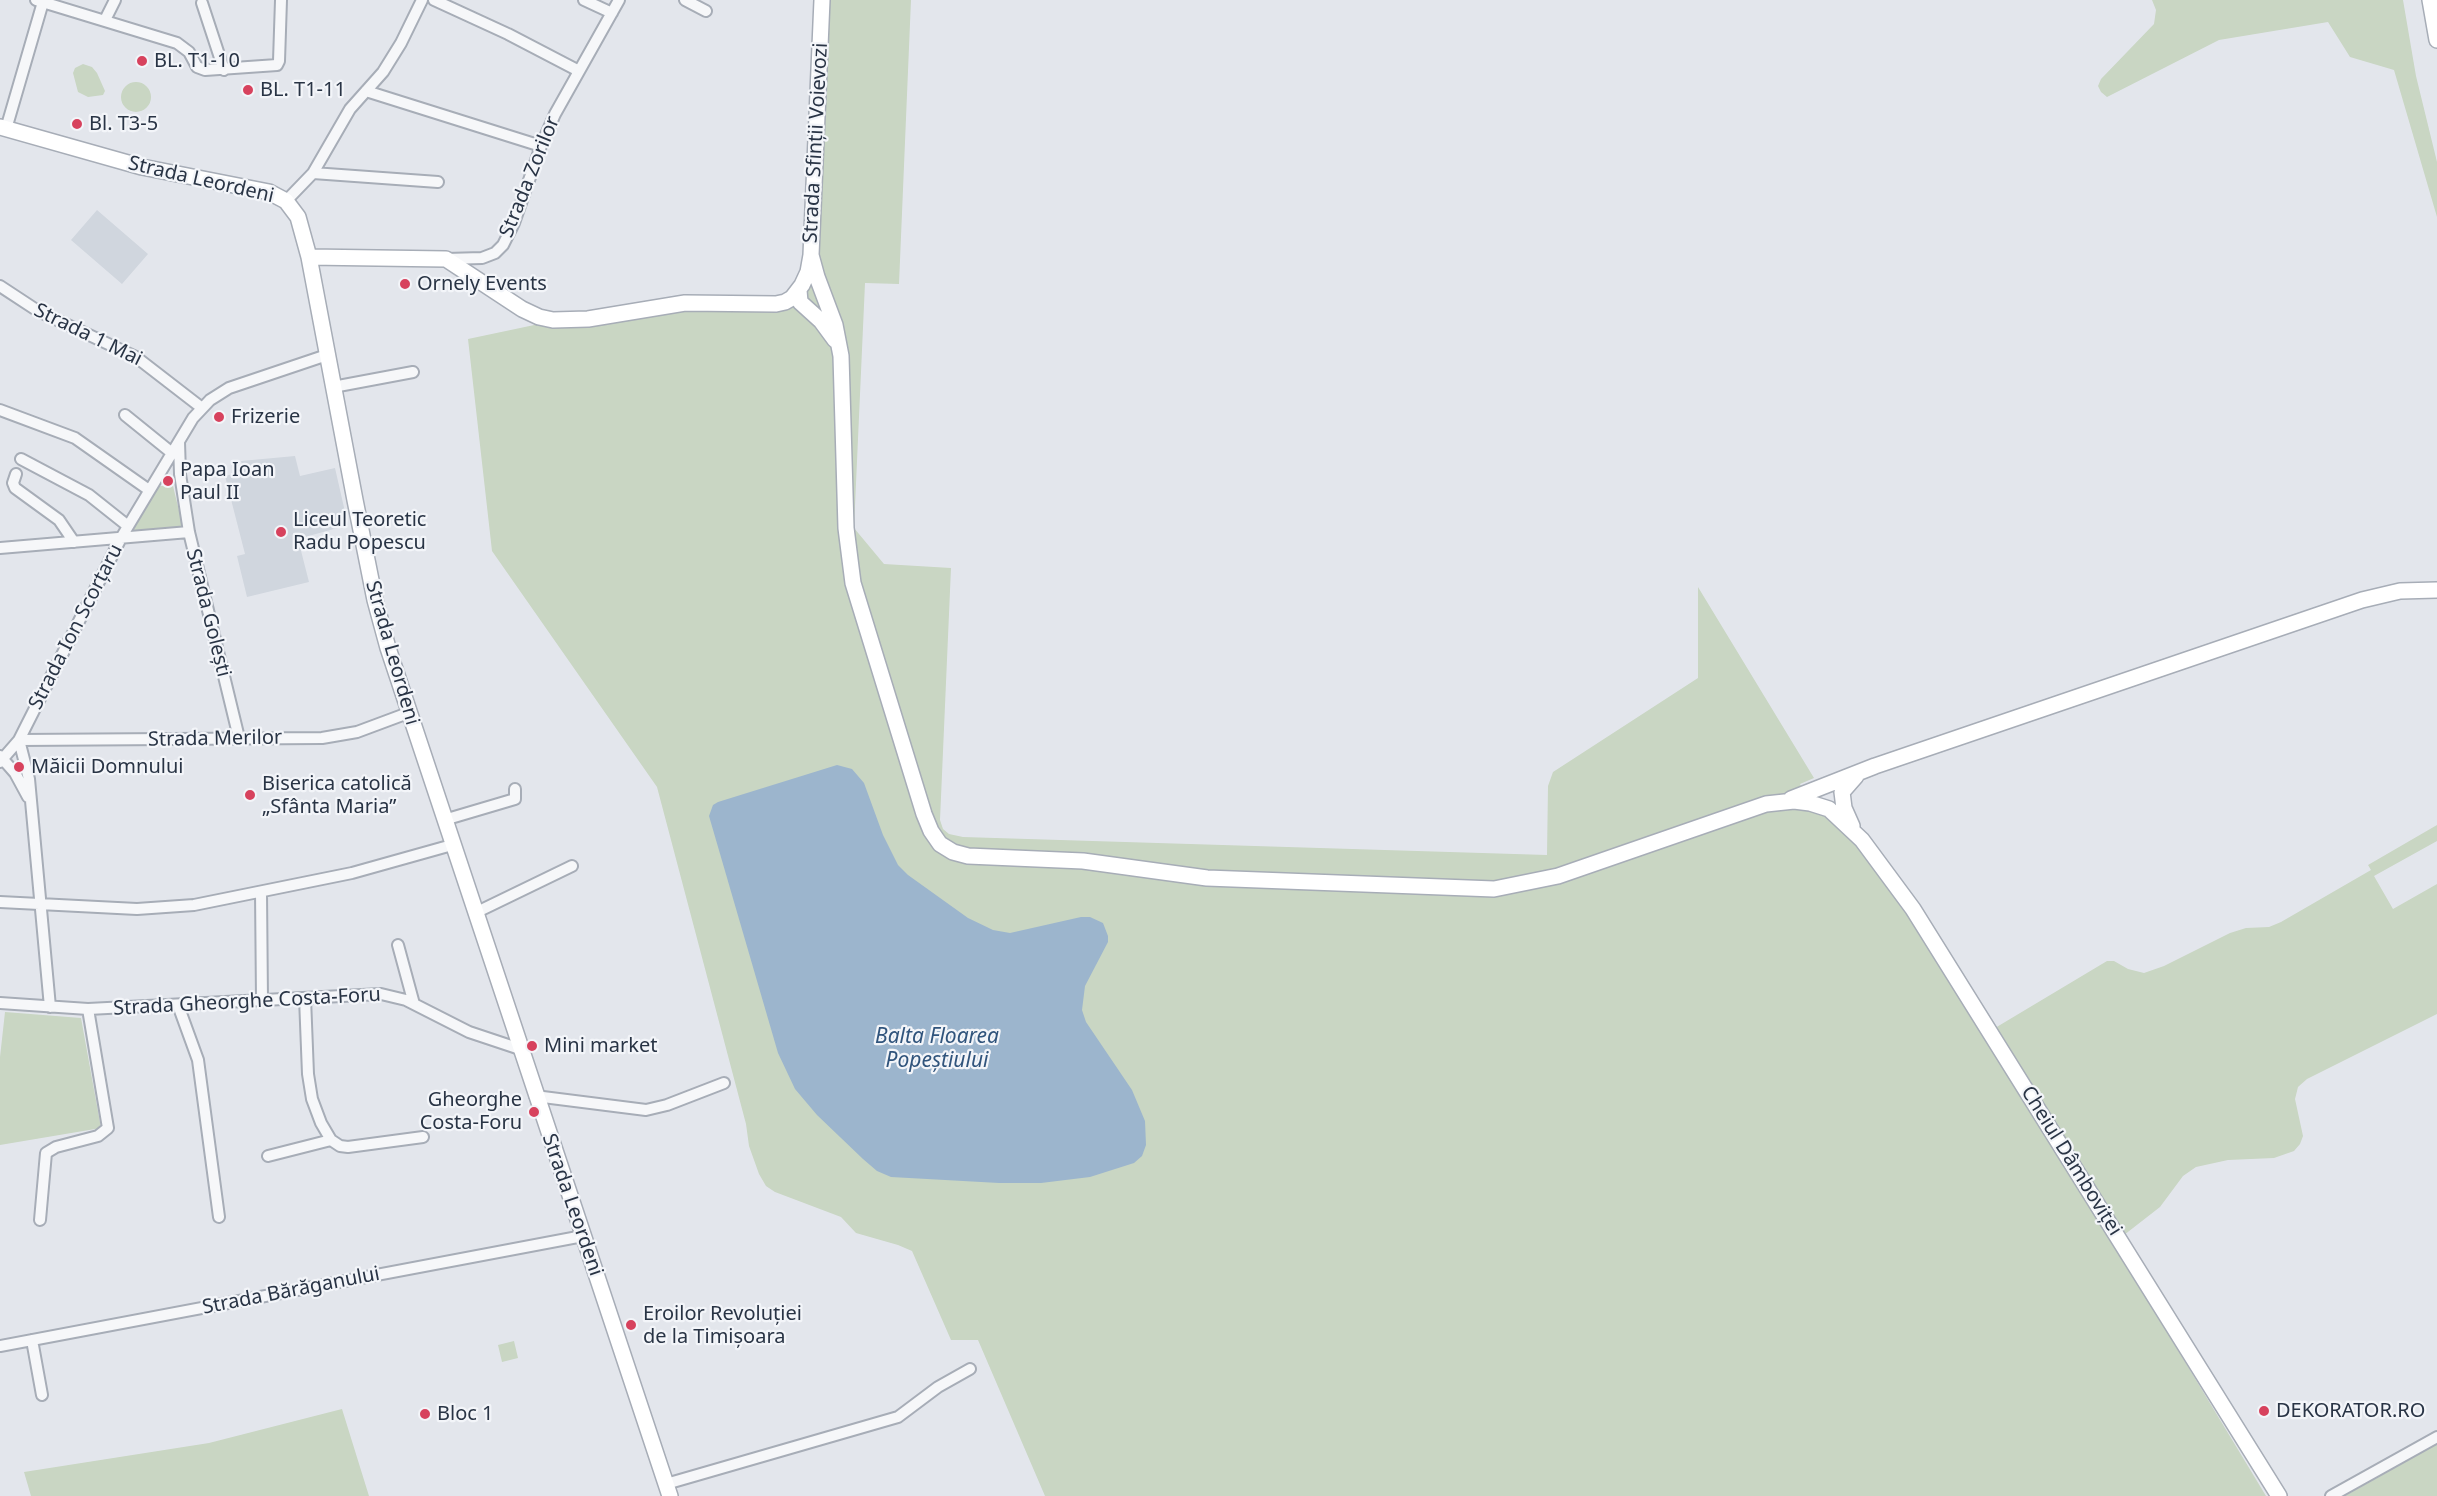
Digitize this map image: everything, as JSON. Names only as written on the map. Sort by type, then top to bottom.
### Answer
[{"type":"street","points":[[105,20],[115,0]]},
{"type":"street","points":[[3,128],[39,1],[184,46],[200,70],[272,67],[279,61],[281,0]]},
{"type":"street","points":[[286,201],[313,173],[350,109],[395,54],[422,0]]},
{"type":"street","points":[[434,0],[508,34],[579,71]]},
{"type":"street","points":[[584,0],[612,13]]},
{"type":"street","name":"Strada Zorilor","points":[[309,257],[482,258],[500,249],[514,223],[541,146],[555,114],[619,0]]},
{"type":"street","points":[[685,0],[706,11]]},
{"type":"street","name":"Strada Sfinții Voievozi","points":[[802,297],[811,255],[822,0]]},
{"type":"street","points":[[2430,0],[2437,40]]},
{"type":"street","points":[[202,3],[224,69]]},
{"type":"street","points":[[366,91],[541,146]]},
{"type":"street","name":"Strada Leordeni","points":[[3,128],[142,167],[269,192],[286,201],[298,218],[309,257],[377,610],[408,713],[668,1490]]},
{"type":"street","points":[[313,173],[438,182]]},
{"type":"street","points":[[811,255],[821,289],[833,317],[840,347],[846,528],[853,583],[928,823],[940,844],[953,852],[976,857],[1083,861],[1233,880],[1494,889],[1558,876],[1748,810],[1834,791]]},
{"type":"street","points":[[446,259],[522,309],[539,317],[553,320],[588,319],[679,303],[776,304],[802,297],[814,283],[821,289],[822,299],[818,306],[802,297]]},
{"type":"street","name":"Strada 1 Mai","points":[[0,286],[38,311],[136,357],[202,408]]},
{"type":"street","points":[[802,297],[840,347]]},
{"type":"street","name":"Strada Ion Scorțaru","points":[[1,759],[19,740],[121,538],[179,441],[202,408],[219,394],[238,383],[327,355]]},
{"type":"street","points":[[333,387],[413,372]]},
{"type":"street","points":[[0,410],[75,438],[149,490]]},
{"type":"street","points":[[125,416],[172,453]]},
{"type":"street","points":[[179,441],[180,474],[189,532]]},
{"type":"street","points":[[21,459],[89,495],[128,526]]},
{"type":"street","points":[[16,474],[13,483],[15,488],[59,520],[74,542]]},
{"type":"street","name":"Strada Golești","points":[[0,548],[189,532],[239,738]]},
{"type":"street","points":[[1855,831],[1826,808],[1817,795],[1834,791],[1865,770],[2362,600],[2400,591],[2437,590]]},
{"type":"street","name":"Strada Merilor","points":[[19,740],[38,742],[336,736],[357,732],[408,713]]},
{"type":"street","points":[[19,740],[27,768],[32,805],[50,1007]]},
{"type":"street","points":[[1,759],[19,780],[32,805]]},
{"type":"street","points":[[444,820],[512,800],[517,797],[515,789]]},
{"type":"street","points":[[1785,801],[1826,808],[1837,807],[1834,791]]},
{"type":"street","points":[[1834,791],[1855,831]]},
{"type":"street","name":"Cheiul Dâmboviței","points":[[1855,831],[1913,909],[2279,1496]]},
{"type":"street","points":[[0,902],[166,908],[261,892],[352,873],[452,845]]},
{"type":"street","points":[[475,913],[572,866]]},
{"type":"street","points":[[261,892],[262,1000]]},
{"type":"street","points":[[398,945],[414,1004]]},
{"type":"street","name":"Strada Gheorghe Costa-Foru","points":[[0,1004],[88,1009],[381,994],[399,997],[469,1032],[520,1049]]},
{"type":"street","points":[[305,999],[308,1074],[312,1099],[321,1123],[331,1140],[340,1146],[348,1147],[423,1137]]},
{"type":"street","points":[[178,1005],[198,1060],[219,1217]]},
{"type":"street","points":[[40,1220],[46,1153],[56,1147],[98,1136],[108,1128],[88,1009]]},
{"type":"street","points":[[535,1096],[646,1110],[667,1105],[724,1083]]},
{"type":"street","points":[[268,1156],[331,1140]]},
{"type":"street","name":"Strada Bărăganului","points":[[0,1346],[583,1236]]},
{"type":"street","points":[[32,1340],[42,1395]]},
{"type":"street","points":[[668,1490],[898,1417],[938,1387],[970,1369]]},
{"type":"street","points":[[2331,1496],[2437,1437]]},
{"type":"shaded area","points":[[97,210],[148,254],[122,284],[71,240]]},
{"type":"shaded area","name":"Liceul Teoretic Radu Popescu","points":[[295,456],[300,476],[335,468],[348,525],[298,539],[309,582],[247,597],[237,556],[245,554],[225,476],[244,471],[241,461]]},
{"type":"green space","points":[[828,0],[911,0],[899,284],[865,283],[854,528],[884,564],[951,568],[940,820],[943,829],[949,834],[963,837],[1547,855],[1548,786],[1553,772],[1698,678],[1698,587],[1814,778],[1800,784],[1813,811],[1824,814],[1843,827],[1882,875],[2085,1196],[2266,1496],[1045,1496],[978,1340],[951,1340],[912,1251],[856,1233],[841,1217],[775,1192],[766,1186],[749,1146],[746,1124],[657,787],[492,551],[468,339],[539,324],[779,300],[802,280]]},
{"type":"green space","points":[[2152,0],[2403,0],[2416,76],[2437,162],[2437,217],[2394,70],[2350,57],[2328,22],[2219,40],[2107,97],[2098,86],[2101,79],[2154,24],[2156,10]]},
{"type":"green space","points":[[83,64],[92,67],[97,73],[105,91],[103,95],[88,97],[78,92],[73,73],[75,68]]},
{"type":"green space","points":[[136,82],[147,86],[151,97],[147,108],[136,112],[125,108],[121,97],[125,86]]},
{"type":"green space","points":[[158,486],[173,486],[183,527],[133,531]]},
{"type":"green space","points":[[2437,825],[2437,841],[2374,876],[2393,909],[2437,884],[2437,1014],[2307,1079],[2298,1087],[2295,1099],[2303,1136],[2294,1151],[2274,1158],[2228,1160],[2196,1167],[2183,1176],[2160,1207],[2124,1235],[1995,1028],[2107,961],[2114,961],[2128,969],[2144,973],[2164,966],[2230,933],[2246,928],[2269,927],[2281,922],[2371,870],[2368,865]]},
{"type":"green space","points":[[5,1012],[81,1018],[101,1128],[0,1145],[0,1057]]},
{"type":"green space","points":[[514,1341],[518,1358],[502,1362],[498,1345]]},
{"type":"green space","points":[[342,1409],[369,1496],[31,1496],[24,1472],[209,1443]]},
{"type":"green space","points":[[2437,1444],[2437,1496],[2345,1496]]},
{"type":"water","name":"Balta Floarea Popeștiului","points":[[837,765],[852,769],[864,783],[883,835],[898,865],[908,875],[968,918],[993,930],[1010,933],[1081,917],[1090,917],[1103,923],[1108,942],[1085,986],[1082,1010],[1086,1022],[1132,1090],[1145,1121],[1146,1145],[1142,1156],[1134,1163],[1090,1177],[1041,1183],[891,1177],[877,1171],[863,1159],[817,1115],[795,1089],[778,1053],[709,816],[713,805],[718,802]]},
{"type":"place","name":"BL. T1-10","points":[[142,61]]},
{"type":"place","name":"BL. T1-11","points":[[248,90]]},
{"type":"place","name":"Bl. T3-5","points":[[77,124]]},
{"type":"place","name":"Ornely Events","points":[[405,284]]},
{"type":"place","name":"Frizerie","points":[[219,417]]},
{"type":"place","name":"Papa Ioan Paul II","points":[[168,481]]},
{"type":"place","name":"Liceul Teoretic Radu Popescu","points":[[281,532]]},
{"type":"place","name":"Măicii Domnului","points":[[19,767]]},
{"type":"place","name":"Biserica catolică „Sfânta Maria”","points":[[250,795]]},
{"type":"place","name":"Mini market","points":[[532,1046]]},
{"type":"place","name":"Gheorghe Costa-Foru","points":[[534,1112]]},
{"type":"place","name":"Eroilor Revoluției de la Timișoara","points":[[631,1325]]},
{"type":"place","name":"DEKORATOR.RO","points":[[2264,1411]]},
{"type":"place","name":"Bloc 1","points":[[425,1414]]}]
